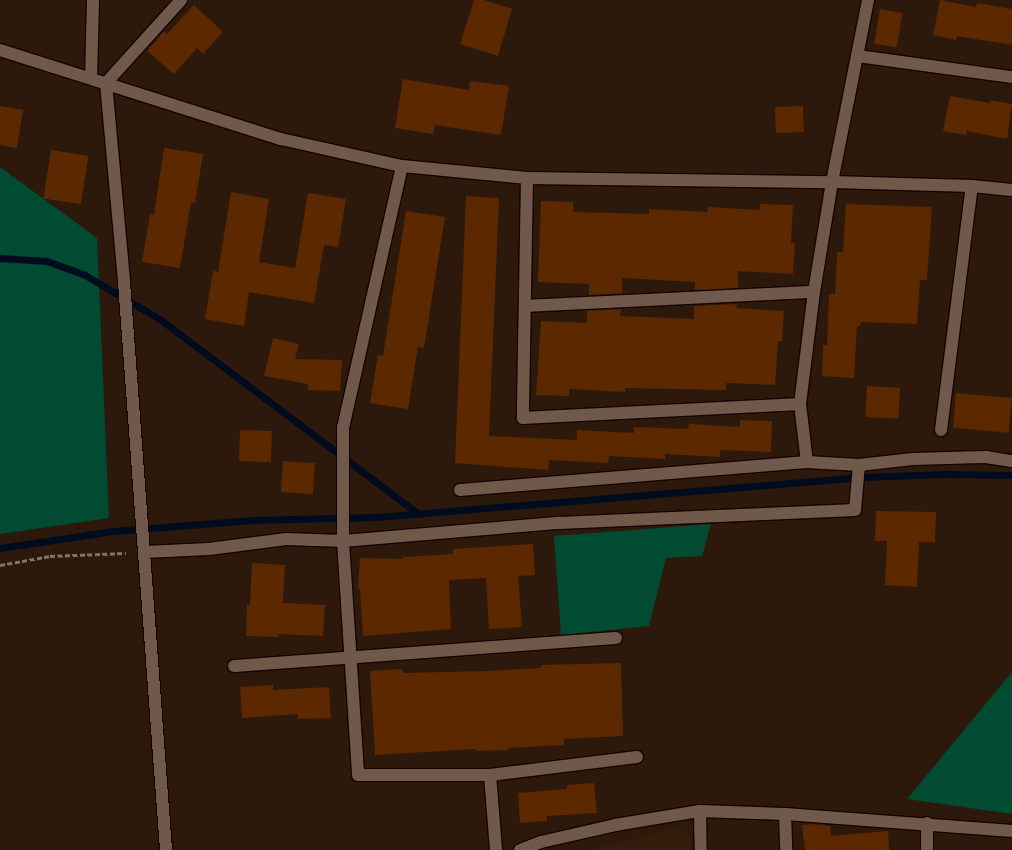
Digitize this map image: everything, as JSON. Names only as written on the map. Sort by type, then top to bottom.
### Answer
[{"type":"street","points":[[91,78],[93,0]]},
{"type":"street","points":[[166,850],[127,317],[106,83],[181,0]]},
{"type":"street","points":[[806,462],[800,404],[814,292],[832,182],[868,0]]},
{"type":"street","points":[[0,50],[91,78],[205,117],[281,139],[402,166],[527,178],[832,182],[972,186],[1012,190]]},
{"type":"street","points":[[858,56],[1012,77]]},
{"type":"street","points":[[402,166],[343,427],[343,537],[358,775],[490,775],[637,757]]},
{"type":"street","points":[[527,178],[523,418],[800,404]]},
{"type":"street","points":[[941,430],[972,186]]},
{"type":"street","points":[[525,306],[814,292]]},
{"type":"street","points":[[460,490],[806,462],[859,466],[913,458],[986,457],[1012,462]]},
{"type":"street","points":[[144,548],[209,549],[286,539],[559,523],[856,510],[859,466]]},
{"type":"street","points":[[234,666],[616,638]]},
{"type":"street","points":[[490,775],[496,850]]},
{"type":"street","points":[[700,811],[701,850]]},
{"type":"street","points":[[520,850],[541,842],[597,829],[700,811],[927,823],[1012,831]]},
{"type":"street","points":[[785,814],[786,850]]},
{"type":"street","points":[[927,823],[927,850]]},
{"type":"path","points":[[0,565],[50,556],[144,548]]},
{"type":"shaded area","points":[[679,828],[690,834],[692,850],[590,850]]},
{"type":"green space","points":[[0,167],[97,238],[109,518],[0,534]]},
{"type":"green space","points":[[711,524],[702,556],[666,558],[649,626],[561,635],[554,536]]},
{"type":"green space","points":[[1012,672],[1012,814],[907,799]]},
{"type":"building","points":[[474,0],[484,0],[512,9],[498,56],[460,44]]},
{"type":"building","points":[[940,0],[976,7],[977,3],[1012,9],[1012,45],[957,36],[956,40],[933,35]]},
{"type":"building","points":[[194,5],[223,32],[203,54],[197,48],[174,74],[147,51],[164,31],[167,34]]},
{"type":"building","points":[[880,9],[903,13],[897,47],[874,43]]},
{"type":"building","points":[[403,79],[469,90],[470,81],[509,86],[501,135],[435,125],[433,134],[395,128]]},
{"type":"building","points":[[950,96],[990,103],[990,100],[1012,104],[1007,139],[967,131],[966,135],[943,131]]},
{"type":"building","points":[[0,106],[23,110],[17,148],[0,145]]},
{"type":"building","points":[[803,106],[804,132],[776,133],[775,107]]},
{"type":"building","points":[[164,148],[203,154],[195,203],[191,202],[180,268],[142,262],[150,214],[154,215]]},
{"type":"building","points":[[51,150],[89,156],[81,204],[43,198]]},
{"type":"building","points":[[231,192],[269,199],[259,262],[295,268],[308,193],[346,199],[338,247],[324,245],[314,303],[249,292],[244,326],[205,319],[213,271],[218,272]]},
{"type":"building","points":[[466,196],[499,198],[489,436],[577,440],[577,430],[634,433],[634,427],[688,429],[689,424],[740,427],[740,420],[772,421],[771,452],[720,450],[720,457],[665,454],[665,459],[609,456],[608,463],[549,460],[548,470],[455,463]]},
{"type":"building","points":[[541,201],[573,202],[573,212],[649,214],[649,209],[707,212],[708,207],[760,210],[760,204],[793,205],[791,243],[795,243],[793,274],[738,271],[738,288],[695,290],[695,282],[622,278],[622,293],[589,295],[589,284],[538,282]]},
{"type":"building","points":[[846,204],[932,207],[927,280],[920,280],[917,324],[861,322],[860,326],[857,326],[854,378],[822,376],[823,345],[827,345],[829,294],[835,294],[837,252],[843,252]]},
{"type":"building","points":[[406,211],[445,217],[424,348],[418,347],[408,409],[370,403],[378,355],[383,356]]},
{"type":"building","points":[[737,304],[736,308],[784,311],[782,341],[778,341],[775,385],[726,383],[726,390],[625,388],[625,392],[569,389],[569,396],[536,395],[541,321],[587,323],[587,311],[621,309],[620,316],[694,319],[694,306]]},
{"type":"building","points":[[273,338],[299,344],[295,359],[342,360],[340,391],[308,390],[308,384],[264,376]]},
{"type":"building","points":[[867,386],[900,388],[898,419],[865,417]]},
{"type":"building","points":[[956,393],[1012,398],[1009,433],[953,428]]},
{"type":"building","points":[[240,430],[272,431],[271,462],[239,461]]},
{"type":"building","points":[[283,461],[315,463],[313,494],[281,492]]},
{"type":"building","points":[[876,511],[936,512],[935,542],[919,542],[917,587],[885,585],[887,541],[875,541]]},
{"type":"building","points":[[533,544],[535,575],[518,576],[522,627],[489,629],[486,578],[449,580],[451,629],[363,636],[360,589],[358,589],[360,558],[403,559],[403,557],[453,554],[453,549]]},
{"type":"building","points":[[252,563],[285,565],[283,603],[325,605],[323,636],[278,634],[278,637],[246,636],[247,605],[250,605]]},
{"type":"building","points":[[621,663],[623,736],[564,739],[564,745],[508,748],[508,750],[476,751],[475,749],[375,755],[370,671],[402,669],[403,673],[488,671],[541,668],[541,665]]},
{"type":"building","points":[[273,685],[273,690],[329,687],[331,718],[298,719],[298,714],[242,718],[240,687]]},
{"type":"building","points":[[594,783],[597,813],[547,816],[547,821],[520,823],[518,793],[567,789],[567,785]]},
{"type":"building","points":[[802,825],[830,826],[831,836],[888,831],[889,850],[805,850]]},
{"type":"waterway","points":[[0,258],[47,261],[85,275],[161,320],[418,514]]},
{"type":"waterway","points":[[0,548],[113,531],[253,520],[377,517],[863,477],[944,474],[1012,475]]}]
